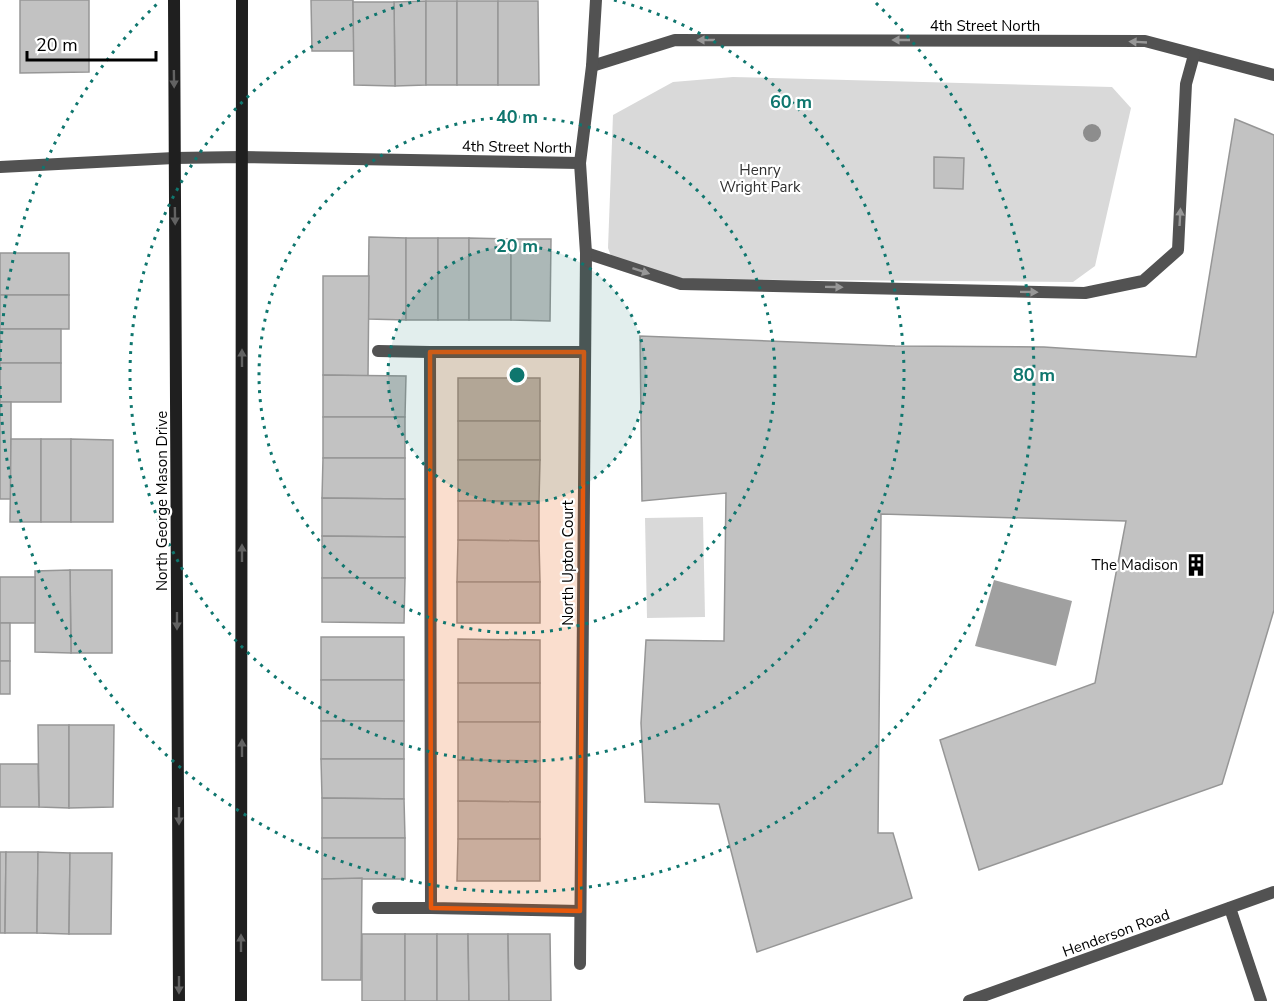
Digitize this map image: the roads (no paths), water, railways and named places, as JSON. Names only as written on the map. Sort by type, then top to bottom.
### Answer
[{"type":"main road","name":"North George Mason Drive","points":[[174,0],[179,1001]]},
{"type":"main road","points":[[241,1001],[242,0]]},
{"type":"street","points":[[592,66],[596,0]]},
{"type":"street","name":"4th Street North","points":[[0,167],[174,158],[242,157],[580,163],[592,66],[675,40],[1145,41],[1274,75]]},
{"type":"street","points":[[586,253],[681,284],[1085,293],[1143,281],[1178,250],[1186,84],[1194,55]]},
{"type":"street","name":"North Upton Court","points":[[580,163],[586,253],[580,964]]},
{"type":"street","points":[[378,351],[584,352]]},
{"type":"street","points":[[430,352],[431,908]]},
{"type":"street","name":"Henderson Road","points":[[969,1001],[1274,892]]},
{"type":"street","points":[[378,908],[580,911]]},
{"type":"street","points":[[1230,908],[1261,1001]]},
{"type":"place","name":"The Madison","points":[[1196,565]]},
{"type":"park label","name":"Henry Wright Park","points":[[760,178]]}]
